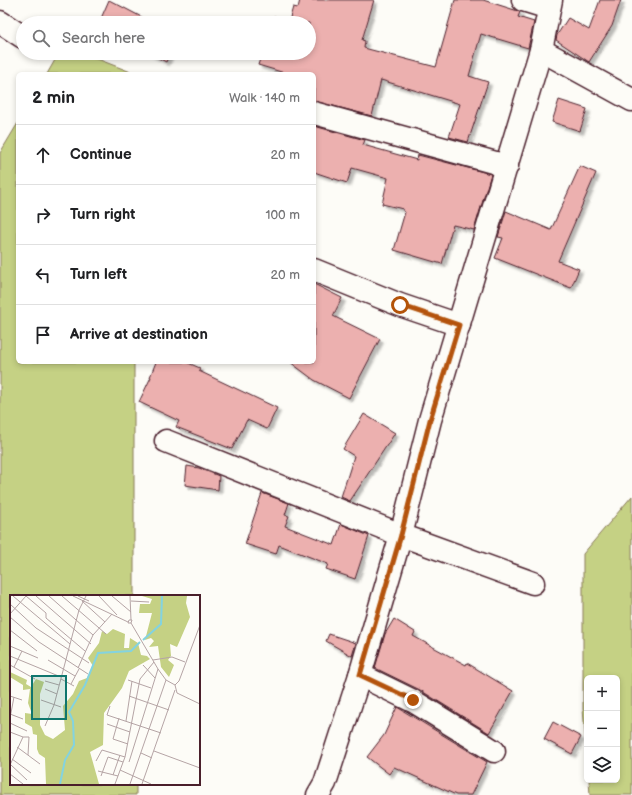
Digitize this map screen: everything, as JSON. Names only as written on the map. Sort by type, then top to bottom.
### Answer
[{"type":"street","points":[[318,795],[325,783],[360,675],[401,535],[430,420],[541,50],[550,4],[524,0]]},
{"type":"street","points":[[0,22],[16,32]]},
{"type":"street","points":[[541,50],[632,100]]},
{"type":"street","points":[[316,114],[507,166]]},
{"type":"street","points":[[316,271],[459,325]]},
{"type":"street","points":[[166,441],[401,535],[533,583]]},
{"type":"street","points":[[360,675],[413,700],[494,751]]},
{"type":"green space","points":[[55,60],[100,60],[131,72],[48,72]]},
{"type":"green space","points":[[16,126],[16,364],[134,364],[134,595],[10,595],[10,785],[136,785],[136,795],[0,795],[0,153]]},
{"type":"green space","points":[[632,496],[632,795],[590,795],[589,783],[620,783],[620,675],[584,675],[584,721],[583,554]]},
{"type":"building","points":[[109,0],[140,16],[102,16]]},
{"type":"building","points":[[300,0],[374,0],[362,40],[365,41],[364,48],[436,67],[455,0],[483,0],[518,11],[520,12],[518,17],[534,22],[528,48],[481,34],[469,76],[488,82],[468,142],[449,137],[460,104],[381,80],[372,116],[316,102],[316,72],[281,72],[258,65],[260,60],[316,60],[316,16],[290,16],[293,7],[298,8]]},
{"type":"building","points":[[600,0],[621,0],[612,26],[589,62],[556,40],[557,35],[568,18],[589,30]]},
{"type":"building","points":[[559,100],[587,109],[580,131],[552,122]]},
{"type":"building","points":[[316,127],[365,140],[363,145],[417,160],[418,155],[491,174],[474,230],[453,225],[442,264],[394,250],[405,212],[403,209],[382,204],[388,178],[352,168],[347,183],[316,173]]},
{"type":"building","points":[[580,166],[596,173],[558,261],[579,269],[571,288],[495,258],[503,238],[498,237],[506,211],[551,230]]},
{"type":"building","points":[[316,285],[342,298],[333,316],[380,339],[349,398],[314,380],[293,364],[316,364]]},
{"type":"building","points":[[155,364],[191,364],[200,368],[199,371],[277,408],[267,429],[247,420],[232,449],[176,427],[179,421],[139,402]]},
{"type":"building","points":[[364,414],[395,433],[350,501],[341,497],[354,456],[343,449]]},
{"type":"building","points":[[187,466],[199,468],[219,476],[218,490],[185,485]]},
{"type":"building","points":[[262,493],[289,503],[285,515],[289,516],[285,526],[334,545],[341,524],[369,536],[355,579],[326,569],[328,564],[279,545],[276,554],[245,544]]},
{"type":"building","points":[[394,619],[415,632],[413,636],[466,665],[467,663],[513,691],[489,733],[420,690],[375,668],[385,634]]},
{"type":"building","points":[[329,634],[356,643],[352,656],[326,641]]},
{"type":"building","points":[[397,707],[487,762],[471,795],[456,795],[394,767],[389,774],[367,757],[384,735]]},
{"type":"building","points":[[553,722],[581,737],[572,754],[544,739]]},
{"type":"route","points":[[400,305],[459,325],[430,420],[401,535],[360,675],[413,700]]}]
